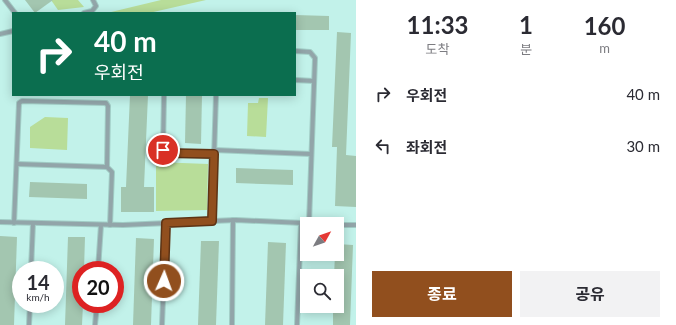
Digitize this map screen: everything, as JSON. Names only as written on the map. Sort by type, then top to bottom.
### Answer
[{"type":"lane","points":[[5,0],[14,12]]},
{"type":"lane","points":[[88,12],[92,11],[96,6],[93,0]]},
{"type":"lane","points":[[1,33],[12,31]]},
{"type":"lane","points":[[296,51],[310,52],[315,58],[309,217]]},
{"type":"lane","points":[[296,80],[314,81]]},
{"type":"lane","points":[[164,96],[163,150],[166,153],[214,152],[311,154]]},
{"type":"lane","points":[[212,221],[216,96]]},
{"type":"lane","points":[[14,223],[19,103],[22,100],[106,103],[108,106],[107,167]]},
{"type":"lane","points":[[17,164],[107,167],[112,172],[110,225]]},
{"type":"lane","points":[[232,325],[233,220]]},
{"type":"lane","points":[[0,222],[110,225],[233,220],[300,223]]},
{"type":"lane","points":[[31,261],[33,223]]},
{"type":"lane","points":[[162,325],[166,223]]},
{"type":"lane","points":[[344,224],[356,225]]},
{"type":"lane","points":[[99,261],[101,225]]},
{"type":"lane","points":[[297,325],[300,248]]},
{"type":"lane","points":[[29,325],[30,313]]},
{"type":"lane","points":[[95,325],[96,313]]},
{"type":"green space","points":[[51,0],[78,0],[84,7],[58,10]]},
{"type":"green space","points":[[161,0],[206,0],[153,12],[111,12]]},
{"type":"green space","points":[[259,98],[268,98],[266,137],[247,136],[248,103],[258,103]]},
{"type":"green space","points":[[45,117],[68,118],[67,150],[30,148],[30,127]]},
{"type":"green space","points":[[156,162],[208,164],[207,210],[156,211]]},
{"type":"building","points":[[25,0],[53,0],[36,12],[34,12]]},
{"type":"building","points":[[296,15],[329,16],[329,30],[296,30]]},
{"type":"building","points":[[337,32],[351,33],[346,155],[356,156],[356,207],[335,206],[337,147],[332,147]]},
{"type":"building","points":[[130,96],[148,96],[144,187],[154,187],[154,212],[121,212],[121,187],[126,187]]},
{"type":"building","points":[[186,96],[202,96],[201,144],[185,143]]},
{"type":"building","points":[[236,168],[293,170],[293,185],[236,183]]},
{"type":"building","points":[[30,182],[87,184],[87,199],[29,197]]},
{"type":"building","points":[[0,236],[17,237],[16,261],[12,261],[12,313],[14,313],[14,325],[0,325]]},
{"type":"building","points":[[68,237],[85,237],[84,261],[72,261],[72,313],[83,313],[82,325],[65,325]]},
{"type":"building","points":[[136,238],[154,239],[151,325],[133,325]]},
{"type":"building","points":[[201,241],[219,241],[216,325],[198,325]]},
{"type":"building","points":[[268,242],[286,243],[283,325],[265,325]]},
{"type":"building","points":[[344,244],[353,245],[350,325],[333,325],[333,313],[344,313],[344,269],[334,269],[335,261],[344,261]]},
{"type":"route","points":[[163,150],[166,153],[214,154],[212,221],[166,223],[164,281]]}]
